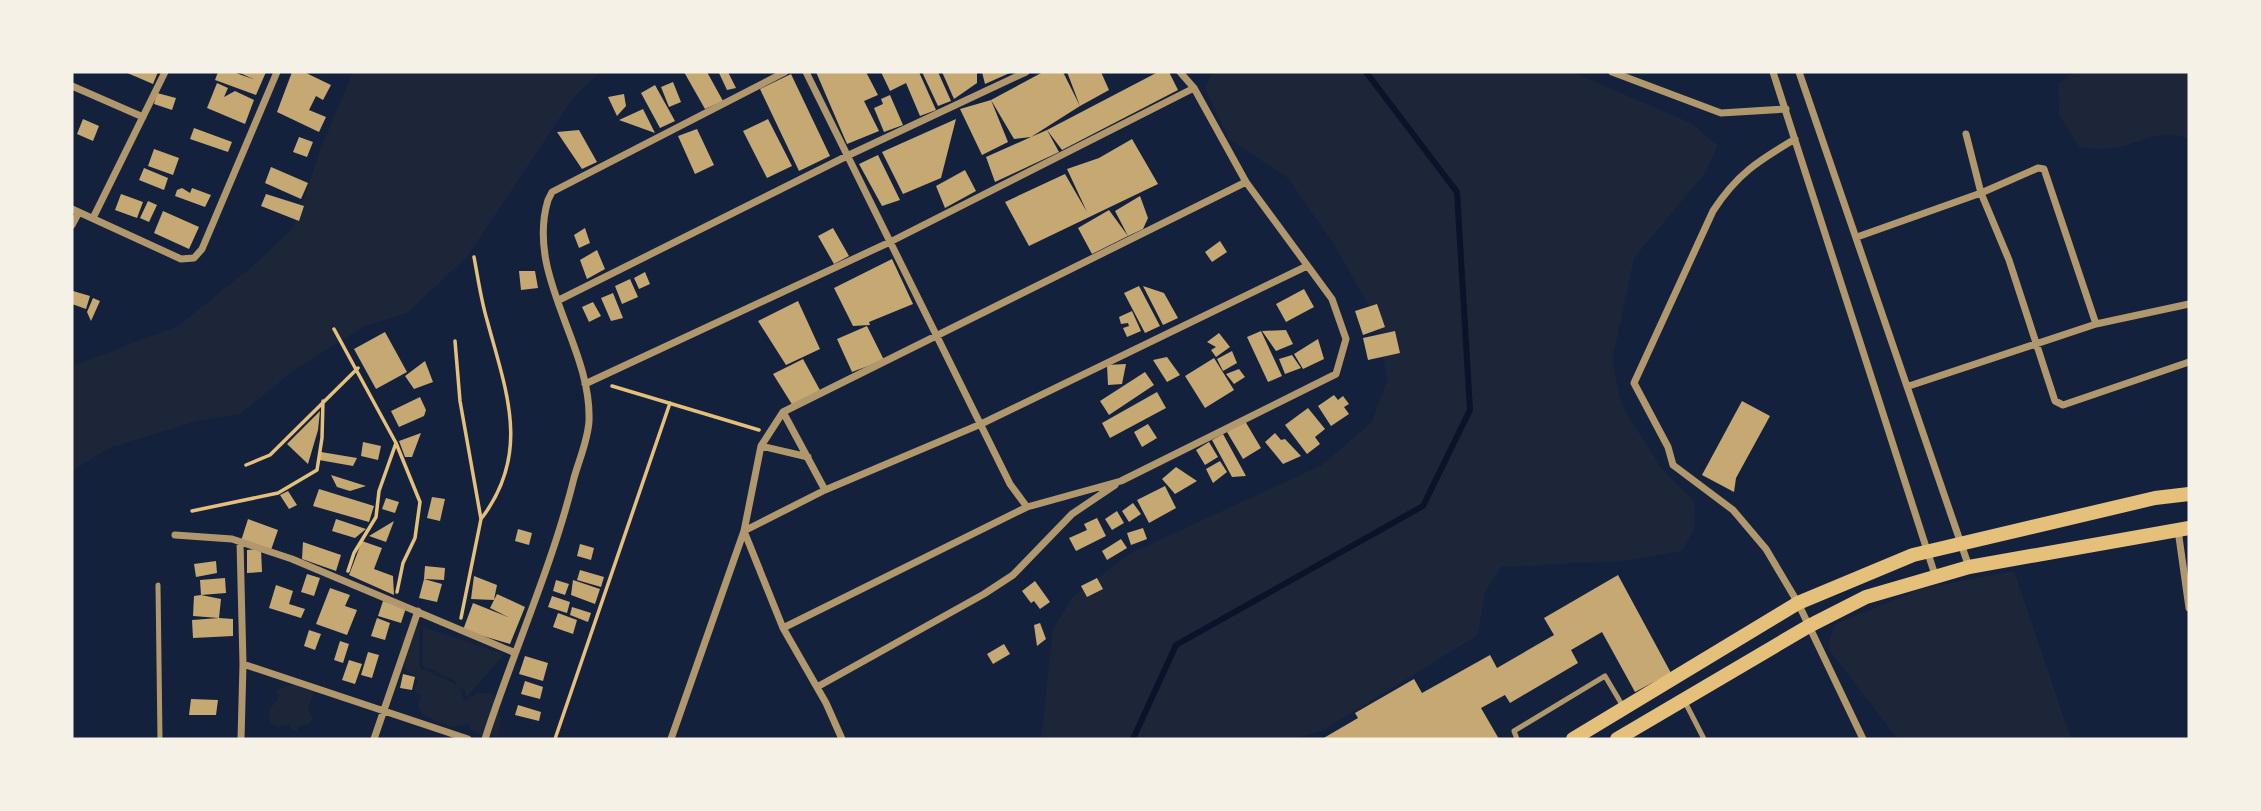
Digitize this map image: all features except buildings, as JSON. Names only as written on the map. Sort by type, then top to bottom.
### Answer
[{"type":"main road","points":[[1573,739],[1798,603],[1928,549],[2155,498],[2189,494]]},
{"type":"main road","points":[[1617,739],[1809,626],[1866,597],[1969,567],[2184,529]]},
{"type":"street","points":[[94,216],[164,72]]},
{"type":"street","points":[[72,225],[76,210],[94,216],[181,259],[194,258],[202,249],[277,72]]},
{"type":"street","points":[[485,739],[513,652],[562,527],[589,422],[584,384],[543,250],[545,208],[552,192],[785,72]]},
{"type":"street","points":[[806,72],[1010,484],[1027,508]]},
{"type":"street","points":[[559,299],[849,155],[1027,72]]},
{"type":"street","points":[[817,687],[1003,581],[1072,514],[1121,481],[1336,374],[1346,339],[1332,299],[1246,182],[1194,88],[1180,72]]},
{"type":"street","points":[[1612,72],[1721,113],[1786,109]]},
{"type":"street","points":[[1773,72],[1935,575]]},
{"type":"street","points":[[1799,72],[1969,567]]},
{"type":"street","points":[[72,86],[143,117]]},
{"type":"street","points":[[584,384],[890,242],[1194,88]]},
{"type":"street","points":[[1966,134],[1981,193],[2009,260],[2055,401],[2063,405],[2189,362]]},
{"type":"street","points":[[1796,139],[1749,166],[1728,188],[1713,211],[1634,383],[1668,447],[1673,465],[1733,510],[1766,549],[1798,603],[1863,739]]},
{"type":"street","points":[[1857,237],[1981,193],[2038,168],[2045,169],[2096,324]]},
{"type":"street","points":[[671,739],[744,531],[761,446],[783,412],[1246,182]]},
{"type":"street","points":[[744,531],[825,490],[981,424],[1307,266]]},
{"type":"street","points":[[1909,386],[2096,324],[2189,304]]},
{"type":"street","points":[[783,412],[825,490]]},
{"type":"street","points":[[761,446],[808,457]]},
{"type":"street","points":[[783,628],[1027,508],[1121,481]]},
{"type":"street","points":[[2184,529],[2189,608]]},
{"type":"street","points":[[744,531],[783,628],[817,687],[842,739]]},
{"type":"street","points":[[175,535],[240,542],[292,559],[513,652]]},
{"type":"street","points":[[240,542],[243,664],[241,739]]},
{"type":"street","points":[[374,739],[418,611]]},
{"type":"street","points":[[243,664],[468,739]]},
{"type":"lane","points":[[158,585],[160,739]]},
{"type":"lane","points":[[1517,739],[1514,731],[1605,676],[1624,708]]},
{"type":"lane","points":[[1684,699],[1704,739]]},
{"type":"path","points":[[474,257],[486,318],[510,403],[512,436],[495,500],[481,519]]},
{"type":"path","points":[[334,329],[358,368],[396,443],[420,502],[415,538],[393,600]]},
{"type":"path","points":[[455,341],[460,401],[481,519],[459,630]]},
{"type":"path","points":[[246,465],[270,455],[358,368]]},
{"type":"path","points":[[584,384],[612,386],[768,433]]},
{"type":"path","points":[[192,511],[278,494],[317,470],[322,438],[323,401]]},
{"type":"path","points":[[555,739],[670,403]]},
{"type":"path","points":[[344,583],[354,553],[376,517],[379,491],[396,443]]},
{"type":"shaded area","points":[[353,72],[600,72],[573,98],[467,257],[407,313],[365,326],[297,368],[240,414],[197,421],[109,448],[72,471],[72,366],[178,326],[253,266],[293,228],[323,143]]},
{"type":"shaded area","points":[[1213,72],[1572,72],[1691,123],[1718,146],[1705,173],[1634,258],[1612,361],[1622,406],[1662,469],[1695,502],[1694,529],[1682,551],[1624,561],[1501,567],[1485,592],[1478,635],[1322,731],[1293,739],[1041,739],[1053,629],[1073,597],[1129,554],[1322,465],[1372,422],[1387,380],[1378,322],[1335,246],[1288,178],[1229,139],[1205,88]]},
{"type":"shaded area","points":[[2075,72],[2189,72],[2189,139],[2169,135],[2109,149],[2079,147],[2059,114],[2058,84]]},
{"type":"shaded area","points":[[2014,571],[2071,739],[1898,739],[1829,650],[1830,637],[1836,624],[1920,589]]},
{"type":"shaded area","points":[[419,627],[420,668],[458,685],[454,680],[423,666],[423,627],[504,654],[466,698],[465,691],[460,687],[464,701],[478,693],[491,693],[500,713],[498,736],[483,736],[470,729],[468,724],[451,727],[422,715],[418,706],[421,695],[414,691],[418,680],[405,668],[401,638]]},
{"type":"shaded area","points":[[297,683],[315,689],[308,708],[313,718],[309,724],[299,726],[297,731],[291,729],[289,724],[279,727],[270,723],[269,710],[278,699],[276,690]]},
{"type":"waterway","points":[[1133,739],[1176,645],[1423,506],[1470,410],[1457,192],[1366,72]]}]
